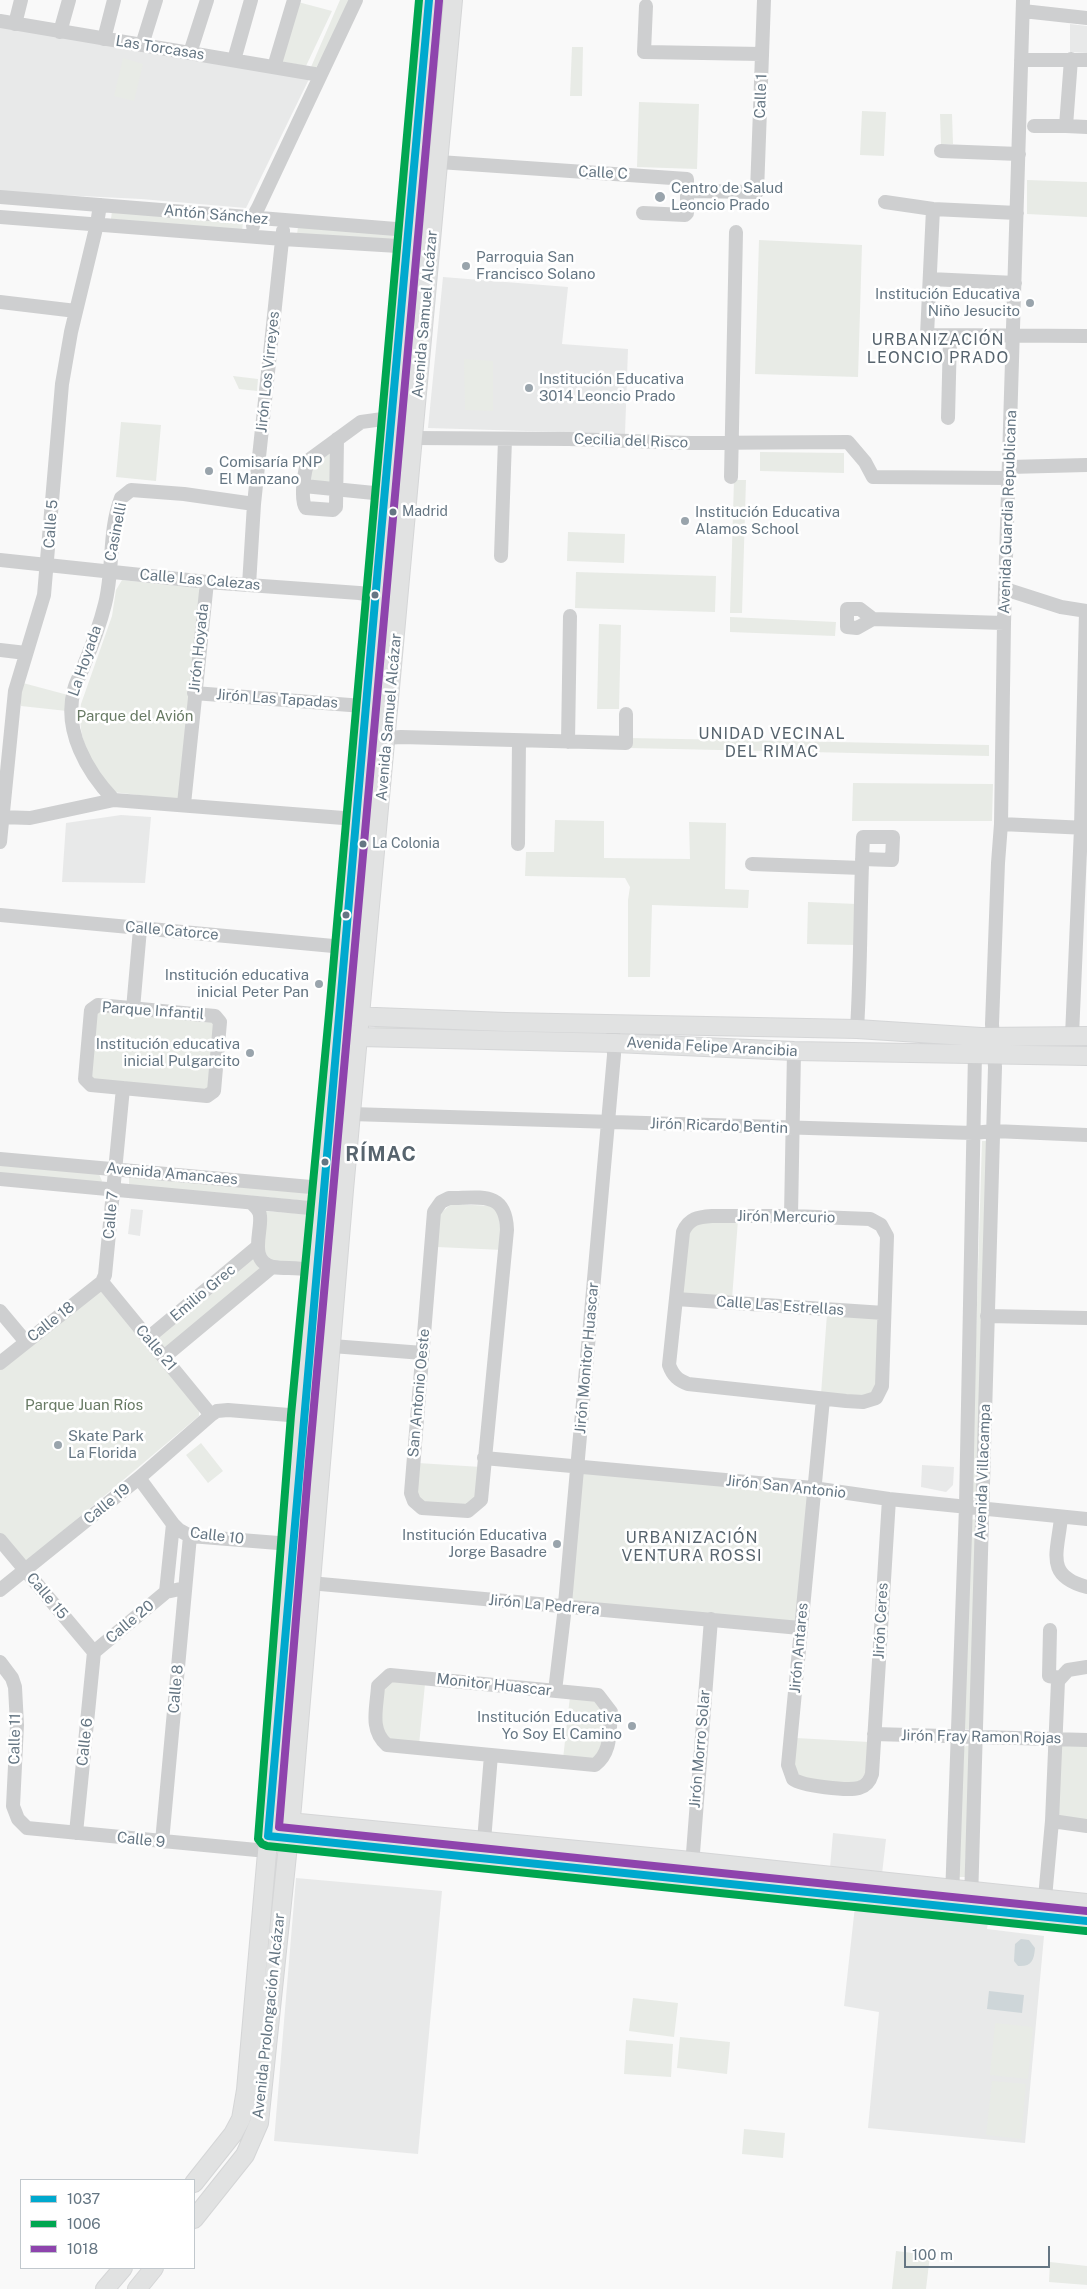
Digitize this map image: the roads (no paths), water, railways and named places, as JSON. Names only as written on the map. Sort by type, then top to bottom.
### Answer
[{"type":"main road","name":"Avenida Samuel Alcázar","points":[[268,1836],[301,1416],[339,1015],[390,418],[429,0]]},
{"type":"main road","name":"Avenida Samuel Alcázar","points":[[289,1830],[312,1583],[342,1211],[400,599],[453,0]]},
{"type":"main road","name":"Avenida Felipe Arancibia","points":[[339,1015],[613,1024],[856,1029],[985,1038]]},
{"type":"main road","name":"Avenida Felipe Arancibia","points":[[337,1033],[359,1037],[615,1043],[794,1051],[985,1038],[1080,1036]]},
{"type":"main road","name":"Avenida Felipe Arancibia","points":[[985,1038],[995,1055],[1087,1056]]},
{"type":"main road","points":[[268,1836],[289,1830],[484,1841],[691,1861],[952,1897],[1087,1921]]},
{"type":"main road","points":[[289,1830],[691,1879],[952,1897]]},
{"type":"main road","name":"Avenida Prolongación Alcázar","points":[[195,2218],[245,2155],[255,2136],[272,2006],[289,1830]]},
{"type":"main road","name":"Avenida Prolongación Alcázar","points":[[195,2182],[233,2134],[241,2118],[254,2004],[268,1836]]},
{"type":"main road","points":[[970,1900],[1045,1898],[1087,1902]]},
{"type":"main road","points":[[254,2004],[272,2006]]},
{"type":"main road","points":[[105,2289],[122,2269]]},
{"type":"main road","points":[[137,2289],[153,2269]]},
{"type":"street","points":[[15,24],[21,0]]},
{"type":"street","points":[[60,32],[69,0]]},
{"type":"street","points":[[104,39],[114,0]]},
{"type":"street","points":[[142,45],[156,0]]},
{"type":"street","points":[[190,53],[207,0]]},
{"type":"street","points":[[234,60],[251,0]]},
{"type":"street","points":[[274,67],[294,0]]},
{"type":"street","points":[[253,236],[253,217],[356,0]]},
{"type":"street","name":"Calle 1","points":[[688,191],[757,192],[764,0]]},
{"type":"street","points":[[1023,5],[1087,18]]},
{"type":"street","name":"Avenida Guardia Republicana","points":[[985,1038],[1001,824],[1004,623],[1023,5]]},
{"type":"street","points":[[646,6],[644,52],[762,54]]},
{"type":"street","name":"Las Torcasas","points":[[0,21],[320,74]]},
{"type":"street","points":[[1066,126],[1071,59]]},
{"type":"street","points":[[1021,60],[1087,60]]},
{"type":"street","points":[[1034,126],[1087,127]]},
{"type":"street","points":[[941,151],[1019,154]]},
{"type":"street","name":"Calle C","points":[[440,162],[684,178],[688,183],[688,191]]},
{"type":"street","points":[[643,214],[685,215],[687,213],[688,191]]},
{"type":"street","name":"Antón Sánchez","points":[[0,197],[285,220],[432,240]]},
{"type":"street","points":[[885,202],[933,209],[1017,213]]},
{"type":"street","name":"Calle 5","points":[[0,842],[5,733],[15,691],[44,595],[62,384],[100,205]]},
{"type":"street","points":[[933,209],[927,335],[1087,336]]},
{"type":"street","name":"Antón Sánchez","points":[[0,217],[283,239],[407,238]]},
{"type":"street","name":"Jirón Los Virreyes","points":[[248,584],[254,504],[285,220]]},
{"type":"street","points":[[731,477],[736,232]]},
{"type":"street","points":[[930,279],[1015,283]]},
{"type":"street","points":[[0,302],[76,311]]},
{"type":"street","points":[[948,418],[950,336]]},
{"type":"street","points":[[337,439],[336,509],[306,508],[303,503],[304,486],[306,465],[309,460],[337,439],[361,422],[390,418]]},
{"type":"street","name":"Cecilia del Risco","points":[[414,438],[733,443],[848,442],[865,462],[873,477],[1009,472]]},
{"type":"street","points":[[502,556],[505,439]]},
{"type":"street","points":[[1009,472],[1087,465]]},
{"type":"street","points":[[304,486],[384,494]]},
{"type":"street","name":"Casinelli","points":[[109,572],[119,504],[125,494],[131,490],[254,504]]},
{"type":"street","name":"Calle Las Calezas","points":[[0,560],[207,582],[375,595],[400,599]]},
{"type":"street","name":"La Hoyada","points":[[109,572],[106,603],[74,688],[71,702],[75,736],[88,766],[99,784],[114,800]]},
{"type":"street","name":"Jirón Hoyada","points":[[184,804],[207,582]]},
{"type":"street","points":[[1005,589],[1061,607],[1087,611],[1080,1036]]},
{"type":"street","points":[[568,742],[570,616]]},
{"type":"street","points":[[873,619],[1004,623]]},
{"type":"street","points":[[0,650],[26,653]]},
{"type":"street","name":"Jirón Las Tapadas","points":[[194,693],[390,708]]},
{"type":"street","points":[[387,738],[626,743],[626,714]]},
{"type":"street","points":[[518,844],[519,742]]},
{"type":"street","points":[[1,817],[30,818],[114,800],[356,819]]},
{"type":"street","points":[[1001,824],[1084,828]]},
{"type":"street","points":[[752,864],[862,864],[856,1029]]},
{"type":"street","name":"Calle Catorce","points":[[0,915],[344,947]]},
{"type":"street","points":[[132,1009],[140,929]]},
{"type":"street","name":"Parque Infantil","points":[[98,1005],[132,1009],[214,1016],[220,1022],[214,1091],[208,1096],[91,1085],[85,1079],[91,1010],[98,1005]]},
{"type":"street","name":"Jirón Monitor Huascar","points":[[555,1691],[578,1466],[615,1043],[613,1024]]},
{"type":"street","name":"Avenida Villacampa","points":[[952,1897],[966,1506],[973,1133],[985,1038]]},
{"type":"street","points":[[791,1216],[794,1051]]},
{"type":"street","name":"Avenida Villacampa","points":[[970,1900],[995,1055]]},
{"type":"street","name":"Calle 7","points":[[102,1282],[105,1275],[123,1088]]},
{"type":"street","name":"Jirón Ricardo Bentin","points":[[352,1114],[1087,1135]]},
{"type":"street","name":"Avenida Amancaes","points":[[0,1159],[344,1190]]},
{"type":"street","name":"Avenida Amancaes","points":[[0,1179],[342,1211]]},
{"type":"street","name":"San Antonio Oeste","points":[[449,1198],[493,1200],[502,1205],[506,1215],[507,1230],[481,1500],[468,1511],[422,1508],[414,1501],[411,1493],[423,1354],[434,1212],[441,1202],[449,1198]]},
{"type":"street","points":[[252,1203],[260,1217],[259,1255],[272,1266],[303,1268],[314,1276]]},
{"type":"street","name":"Jirón Mercurio","points":[[676,1299],[683,1232],[690,1221],[697,1218],[712,1216],[791,1216],[870,1219],[881,1225],[887,1236],[884,1313]]},
{"type":"street","name":"Emilio Grec","points":[[148,1338],[258,1247]]},
{"type":"street","name":"Emilio Grec","points":[[164,1357],[272,1266]]},
{"type":"street","name":"Calle 21","points":[[102,1282],[211,1415]]},
{"type":"street","name":"Calle 18","points":[[0,1363],[102,1282]]},
{"type":"street","points":[[676,1299],[669,1365],[672,1373],[680,1380],[688,1384],[823,1400],[863,1402],[872,1400],[880,1394],[882,1386],[884,1313]]},
{"type":"street","name":"Calle Las Estrellas","points":[[676,1299],[884,1313]]},
{"type":"street","points":[[0,1311],[26,1342]]},
{"type":"street","points":[[987,1316],[1087,1318]]},
{"type":"street","points":[[332,1346],[423,1354]]},
{"type":"street","name":"Jirón Antares","points":[[823,1400],[788,1765],[793,1778],[803,1784],[860,1788],[870,1779],[872,1774],[874,1739]]},
{"type":"street","points":[[211,1415],[218,1411],[228,1410],[301,1416]]},
{"type":"street","name":"Calle 19","points":[[0,1590],[139,1478],[211,1415]]},
{"type":"street","name":"Jirón San Antonio","points":[[484,1458],[814,1488],[889,1499],[1087,1519]]},
{"type":"street","name":"Calle 10","points":[[139,1478],[173,1524],[190,1536],[291,1544]]},
{"type":"street","name":"Jirón Ceres","points":[[874,1739],[889,1499]]},
{"type":"street","points":[[1061,1517],[1058,1571],[1071,1583],[1087,1587]]},
{"type":"street","name":"Calle 20","points":[[166,1592],[173,1524]]},
{"type":"street","name":"Calle 8","points":[[162,1842],[190,1536]]},
{"type":"street","name":"Calle 15","points":[[0,1540],[94,1652]]},
{"type":"street","name":"Jirón La Pedrera","points":[[288,1581],[800,1628]]},
{"type":"street","name":"Calle 20","points":[[94,1652],[166,1592],[185,1588]]},
{"type":"street","name":"Jirón Morro Solar","points":[[691,1879],[711,1619]]},
{"type":"street","points":[[1050,1630],[1049,1676],[1060,1678]]},
{"type":"street","name":"Calle 6","points":[[76,1833],[94,1652]]},
{"type":"street","name":"Calle 11","points":[[0,1662],[12,1678],[15,1687],[17,1725],[13,1806],[18,1819]]},
{"type":"street","points":[[1045,1898],[1052,1821],[1054,1739],[1060,1678],[1068,1670],[1084,1666]]},
{"type":"street","name":"Monitor Huascar","points":[[390,1675],[555,1691],[598,1695],[611,1712],[608,1751],[603,1759],[595,1765],[387,1745],[379,1738],[375,1730],[378,1686],[390,1675]]},
{"type":"street","name":"Jirón Fray Ramon Rojas","points":[[874,1739],[958,1737],[1087,1740]]},
{"type":"street","points":[[484,1841],[491,1755]]},
{"type":"street","name":"Calle 9","points":[[18,1819],[27,1828],[162,1842],[268,1836]]},
{"type":"street","points":[[1052,1821],[1087,1826]]},
{"type":"place","name":"Centro de Salud Leoncio Prado","points":[[660,197]]},
{"type":"place","name":"Parroquia San Francisco Solano","points":[[466,266]]},
{"type":"place","name":"Institución Educativa Niño Jesucito","points":[[1030,303]]},
{"type":"place","name":"Institución Educativa 3014 Leoncio Prado","points":[[529,388]]},
{"type":"place","name":"Comisaría PNP El Manzano","points":[[209,471]]},
{"type":"place","name":"Madrid","points":[[393,512]]},
{"type":"place","name":"Institución Educativa Alamos School","points":[[685,521]]},
{"type":"place","name":"La Colonia","points":[[363,844]]},
{"type":"place","name":"Institución educativa inicial Peter Pan","points":[[319,984]]},
{"type":"place","name":"Institución educativa inicial Pulgarcito","points":[[250,1053]]},
{"type":"place","name":"Skate Park La Florida","points":[[58,1445]]},
{"type":"place","name":"Institución Educativa Jorge Basadre","points":[[557,1544]]},
{"type":"place","name":"Institución Educativa Yo Soy El Camino","points":[[632,1726]]},
{"type":"district","name":"URBANIZACIÓN LEONCIO PRADO","points":[[938,349]]},
{"type":"district","name":"UNIDAD VECINAL DEL RIMAC","points":[[772,743]]},
{"type":"district","name":"RÍMAC","points":[[381,1155]]},
{"type":"district","name":"URBANIZACIÓN VENTURA ROSSI","points":[[692,1547]]},
{"type":"park label","name":"Parque del Avión","points":[[135,716]]},
{"type":"park label","name":"Parque Juan Ríos","points":[[84,1405]]}]
